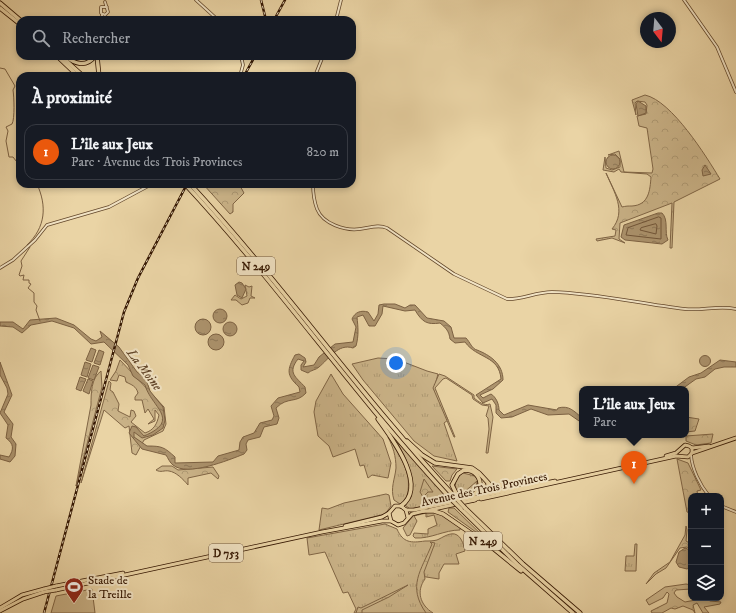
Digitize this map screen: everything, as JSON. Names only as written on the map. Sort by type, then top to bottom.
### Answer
[{"type":"highway","points":[[0,3],[16,17]]},
{"type":"highway","points":[[0,8],[16,21]]},
{"type":"highway","points":[[60,60],[74,72]]},
{"type":"highway","points":[[65,60],[79,72]]},
{"type":"highway","points":[[72,60],[79,64],[88,63],[91,60]]},
{"type":"highway","points":[[97,60],[98,72]]},
{"type":"highway","name":"N 249","points":[[188,188],[464,508],[523,564],[580,613]]},
{"type":"highway","name":"N 249","points":[[194,188],[237,237],[326,349]]},
{"type":"highway","name":"N 249","points":[[332,356],[375,411],[464,508],[538,582],[573,613]]},
{"type":"highway","name":"N 249","points":[[375,411],[375,415],[399,448],[410,477],[408,498],[401,506]]},
{"type":"highway","name":"N 249","points":[[387,420],[428,460],[440,465],[472,468],[495,488],[510,490]]},
{"type":"highway","points":[[453,496],[452,485],[458,474],[464,470],[475,473],[480,482],[479,490],[474,495],[463,500]]},
{"type":"highway","points":[[473,500],[487,495],[488,483]]},
{"type":"highway","name":"N 249","points":[[423,511],[434,511],[443,514],[498,552],[534,582],[538,582]]},
{"type":"main road","points":[[724,442],[692,448],[687,445],[680,449],[682,455],[687,458],[692,454],[736,438]]},
{"type":"main road","points":[[692,448],[692,454]]},
{"type":"main road","name":"Avenue des Trois Provinces","points":[[654,460],[680,449]]},
{"type":"main road","name":"Avenue des Trois Provinces","points":[[408,518],[412,514],[423,511],[565,479],[682,455]]},
{"type":"main road","name":"Avenue des Trois Provinces","points":[[406,510],[414,510],[565,479]]},
{"type":"main road","points":[[524,489],[547,482]]},
{"type":"main road","points":[[395,506],[401,506],[406,510],[408,518],[400,524],[395,524],[391,521],[389,513],[395,506]]},
{"type":"main road","name":"D 753","points":[[322,532],[382,517],[389,513]]},
{"type":"main road","name":"D 753","points":[[0,610],[22,595],[56,588],[88,579],[148,569],[322,532],[382,521],[391,521]]},
{"type":"street","points":[[196,0],[214,16]]},
{"type":"street","points":[[337,16],[341,0]]},
{"type":"street","points":[[684,0],[717,47],[736,92]]},
{"type":"street","points":[[105,1],[108,12],[105,15],[102,14],[100,9],[105,1]]},
{"type":"street","points":[[103,6],[107,7]]},
{"type":"street","points":[[241,72],[243,65],[242,60]]},
{"type":"street","points":[[317,72],[322,60]]},
{"type":"street","points":[[0,268],[13,260],[35,240],[47,225],[109,207],[145,188]]},
{"type":"street","points":[[313,188],[319,213],[335,225],[350,230],[377,226],[387,228],[454,274],[501,297],[511,299],[543,292],[576,293],[686,310],[724,308],[736,309]]},
{"type":"street","points":[[692,454],[692,463],[700,484],[707,493]]},
{"type":"street","points":[[687,458],[692,463]]},
{"type":"street","points":[[724,507],[736,512]]},
{"type":"green space","points":[[645,95],[655,99],[677,118],[697,144],[720,179],[674,202],[672,248],[670,248],[672,203],[620,223],[619,239],[625,243],[612,238],[597,241],[596,239],[615,236],[616,230],[612,229],[619,215],[618,201],[606,173],[622,207],[638,205],[648,196],[651,177],[647,174],[621,172],[619,169],[614,172],[603,170],[605,157],[606,168],[612,170],[620,167],[620,159],[615,154],[608,155],[619,151],[624,172],[652,173],[653,169],[647,128],[639,126],[637,116],[646,114],[647,105],[645,102],[637,101],[635,103],[636,115],[632,100]]},
{"type":"green space","points":[[207,188],[241,188],[244,193],[233,204],[233,212],[230,214]]},
{"type":"green space","points":[[245,285],[249,287],[252,286],[251,296],[255,298],[250,298],[248,303],[242,305],[236,300],[231,300],[235,295],[241,299],[247,296]]},
{"type":"green space","points":[[378,358],[396,359],[438,374],[434,389],[448,420],[444,423],[457,461],[434,456],[414,441],[363,380],[352,364]]},
{"type":"green space","points":[[120,360],[164,407],[166,424],[163,431],[144,440],[136,455],[132,453],[129,426],[125,428],[104,410],[81,483],[109,381],[111,383],[110,390],[113,392],[119,404],[118,411],[130,417],[131,410],[134,411],[136,416],[131,422],[145,433],[153,428],[159,415],[155,410],[155,421],[148,424],[154,419],[148,409],[145,413],[142,400],[135,400],[138,393],[134,386],[126,382],[125,377],[119,375],[117,381],[110,380],[116,371]]},
{"type":"green space","points":[[101,371],[102,387],[76,486],[91,405],[92,386],[95,378]]},
{"type":"green space","points":[[331,374],[343,394],[383,439],[391,463],[388,478],[372,475],[368,478],[364,465],[360,466],[355,449],[333,457],[329,446],[318,436],[314,412],[316,401]]},
{"type":"green space","points":[[439,374],[445,376],[474,395],[474,398],[480,402],[490,404],[493,417],[488,453],[486,453],[489,429],[488,418],[486,416],[489,406],[482,405],[473,399],[472,395],[446,378],[443,379],[435,388],[454,437],[433,388]]},
{"type":"green space","points":[[689,417],[699,419],[695,431],[689,432]]},
{"type":"green space","points":[[713,434],[711,443],[696,445],[686,441],[686,438],[689,438],[689,436]]},
{"type":"green space","points":[[388,437],[402,459],[407,474],[408,491],[406,500],[400,504],[394,500],[393,496],[396,464],[394,452]]},
{"type":"green space","points":[[396,440],[448,498],[458,495],[456,480],[463,473],[475,476],[478,481],[477,486],[477,481],[462,496],[465,497],[410,509],[405,505],[409,497],[412,480],[408,464]]},
{"type":"green space","points":[[677,459],[688,463],[701,490],[697,491],[697,493],[688,493],[687,512]]},
{"type":"green space","points":[[162,466],[172,466],[178,470],[213,467],[219,476],[218,479],[211,473],[188,478],[188,485],[182,478],[174,473],[156,470]]},
{"type":"green space","points":[[432,466],[457,469],[452,475],[450,481],[446,481]]},
{"type":"green space","points":[[424,479],[433,492],[428,492],[423,497],[420,492]]},
{"type":"green space","points":[[477,481],[476,490],[471,495],[462,496],[462,494]]},
{"type":"green space","points":[[386,494],[389,495],[391,506],[385,514],[319,530],[322,508],[328,509],[344,503]]},
{"type":"green space","points":[[449,508],[454,508],[487,540],[448,512]]},
{"type":"green space","points":[[431,512],[442,515],[460,527],[460,530],[415,538],[413,536],[414,533],[428,534],[428,529],[437,525],[434,515],[426,517],[426,513],[414,516],[417,521],[410,535],[407,536],[403,528],[414,515]]},
{"type":"green space","points":[[385,524],[397,529],[402,537],[412,542],[437,540],[452,534],[459,536],[465,551],[456,554],[459,564],[444,564],[439,573],[439,579],[420,576],[418,592],[420,601],[425,609],[430,613],[354,613],[356,609],[348,592],[343,593],[325,552],[309,555],[307,538]]},
{"type":"green space","points":[[686,526],[686,541],[688,542],[688,548],[680,548],[666,568],[656,574],[646,584],[654,573],[670,562],[685,535]]},
{"type":"green space","points":[[430,542],[435,543],[424,572],[425,579],[420,593],[422,602],[433,613],[426,613],[417,595],[417,586],[420,571],[432,544]]},
{"type":"green space","points":[[635,544],[637,544],[636,571],[625,571],[626,556],[634,556]]},
{"type":"green space","points":[[688,584],[688,589],[676,590],[674,593],[685,602],[721,602],[720,604],[704,607],[709,613],[703,613],[697,603],[693,605],[695,613],[693,610],[683,606],[675,609],[671,608],[662,613],[652,613],[651,611],[667,603],[669,594],[667,592],[663,598],[649,605],[646,600],[665,587]]},
{"type":"green space","points":[[408,585],[389,597],[362,610],[362,613],[356,613],[358,607],[361,608]]},
{"type":"green space","name":"Stade de la Treille","points":[[92,589],[95,613],[51,613],[56,596]]},
{"type":"water","points":[[638,101],[646,106],[646,113],[638,116],[636,104]]},
{"type":"water","points":[[613,155],[618,157],[620,162],[618,167],[613,169],[608,167],[606,162],[608,157]]},
{"type":"water","points":[[705,165],[711,174],[703,176],[702,170]]},
{"type":"water","points":[[658,213],[662,213],[666,223],[668,240],[662,244],[625,240],[621,237],[624,225]]},
{"type":"water","points":[[239,282],[242,283],[246,289],[242,298],[237,295],[235,285]]},
{"type":"water","points":[[395,304],[405,308],[410,305],[415,305],[427,318],[444,321],[451,327],[454,338],[466,338],[475,349],[491,357],[501,369],[503,380],[493,389],[480,395],[483,398],[491,394],[493,395],[497,401],[499,410],[504,415],[528,405],[557,410],[558,408],[565,407],[571,409],[579,416],[579,421],[569,414],[548,415],[531,409],[512,417],[501,418],[496,413],[496,405],[492,399],[483,403],[476,395],[501,379],[496,365],[492,361],[475,352],[465,342],[455,343],[450,339],[444,326],[440,323],[432,324],[425,322],[415,310],[405,311],[383,306],[382,314],[375,326],[369,326],[363,315],[357,317],[358,338],[356,346],[353,348],[348,347],[338,350],[318,368],[308,373],[301,370],[301,365],[304,361],[298,359],[293,371],[305,387],[306,393],[299,398],[280,404],[276,408],[279,418],[277,424],[264,427],[260,437],[248,440],[246,444],[247,450],[244,454],[208,466],[188,469],[179,468],[170,462],[166,455],[142,449],[129,433],[132,426],[136,427],[144,436],[155,430],[161,424],[163,419],[145,385],[133,376],[128,365],[104,342],[91,344],[74,328],[52,321],[31,325],[22,333],[13,327],[0,326],[0,322],[13,322],[23,329],[30,320],[56,318],[74,325],[91,339],[96,341],[102,337],[100,331],[119,347],[137,372],[146,379],[150,391],[163,407],[165,420],[163,428],[153,435],[142,438],[134,432],[134,437],[147,446],[156,446],[165,449],[175,457],[175,463],[213,462],[218,456],[239,450],[240,442],[243,437],[254,433],[260,423],[272,420],[274,416],[271,406],[278,398],[300,392],[299,387],[290,376],[289,372],[290,365],[295,355],[299,354],[305,358],[306,362],[303,367],[314,365],[319,357],[335,344],[353,342],[356,327],[352,319],[357,313],[363,311],[368,312],[374,321],[378,314],[379,305]]},
{"type":"water","points":[[217,309],[223,309],[227,313],[227,319],[223,323],[217,323],[213,319],[213,313]]},
{"type":"water","points":[[200,319],[206,319],[211,324],[209,333],[206,335],[200,335],[195,330],[195,324]]},
{"type":"water","points":[[227,322],[233,322],[237,326],[237,332],[233,336],[227,336],[223,332],[223,326]]},
{"type":"water","points":[[213,334],[219,334],[224,339],[222,348],[219,350],[213,350],[208,345],[208,339]]},
{"type":"water","points":[[91,348],[96,350],[92,362],[86,360]]},
{"type":"water","points":[[99,350],[104,352],[100,365],[94,363]]},
{"type":"water","points":[[703,356],[707,356],[709,357],[709,365],[703,366],[700,363],[700,359]]},
{"type":"water","points":[[720,360],[736,362],[736,367],[715,369],[705,377],[696,379],[686,386],[677,386],[689,377],[701,373]]},
{"type":"water","points":[[0,362],[12,395],[4,412],[13,424],[11,437],[16,444],[15,456],[10,462],[0,459],[0,455],[9,457],[12,452],[12,445],[6,438],[8,425],[0,413],[8,394],[7,388],[0,375]]},
{"type":"water","points":[[85,362],[91,364],[87,377],[81,375]]},
{"type":"water","points":[[93,365],[99,367],[94,380],[88,378]]},
{"type":"water","points":[[80,377],[86,379],[81,391],[76,389]]},
{"type":"water","points":[[88,379],[93,381],[89,394],[83,391]]},
{"type":"water","points":[[685,548],[688,549],[688,568],[679,567],[676,562],[679,552]]},
{"type":"waterway","points":[[0,68],[5,69],[15,86],[13,90],[14,117],[12,124],[6,127],[8,131],[6,141],[9,157],[13,157],[16,161]]},
{"type":"waterway","points":[[27,245],[38,231],[43,216],[42,200],[38,188]]},
{"type":"waterway","points":[[30,247],[21,261],[22,266],[19,275],[24,275],[23,280],[29,280],[29,283],[31,284],[28,288],[34,293],[34,302],[37,306],[36,310],[40,321]]},
{"type":"railway","points":[[261,0],[265,16]]},
{"type":"railway","points":[[276,16],[285,0]]},
{"type":"railway","points":[[246,72],[253,60]]},
{"type":"railway","points":[[44,613],[124,312],[138,278],[185,188]]},
{"type":"place","name":"L’ile aux Jeux","points":[[634,484]]},
{"type":"place","name":"Stade de la Treille","points":[[74,604]]},
{"type":"water label","name":"La Moine","points":[[145,369]]}]
